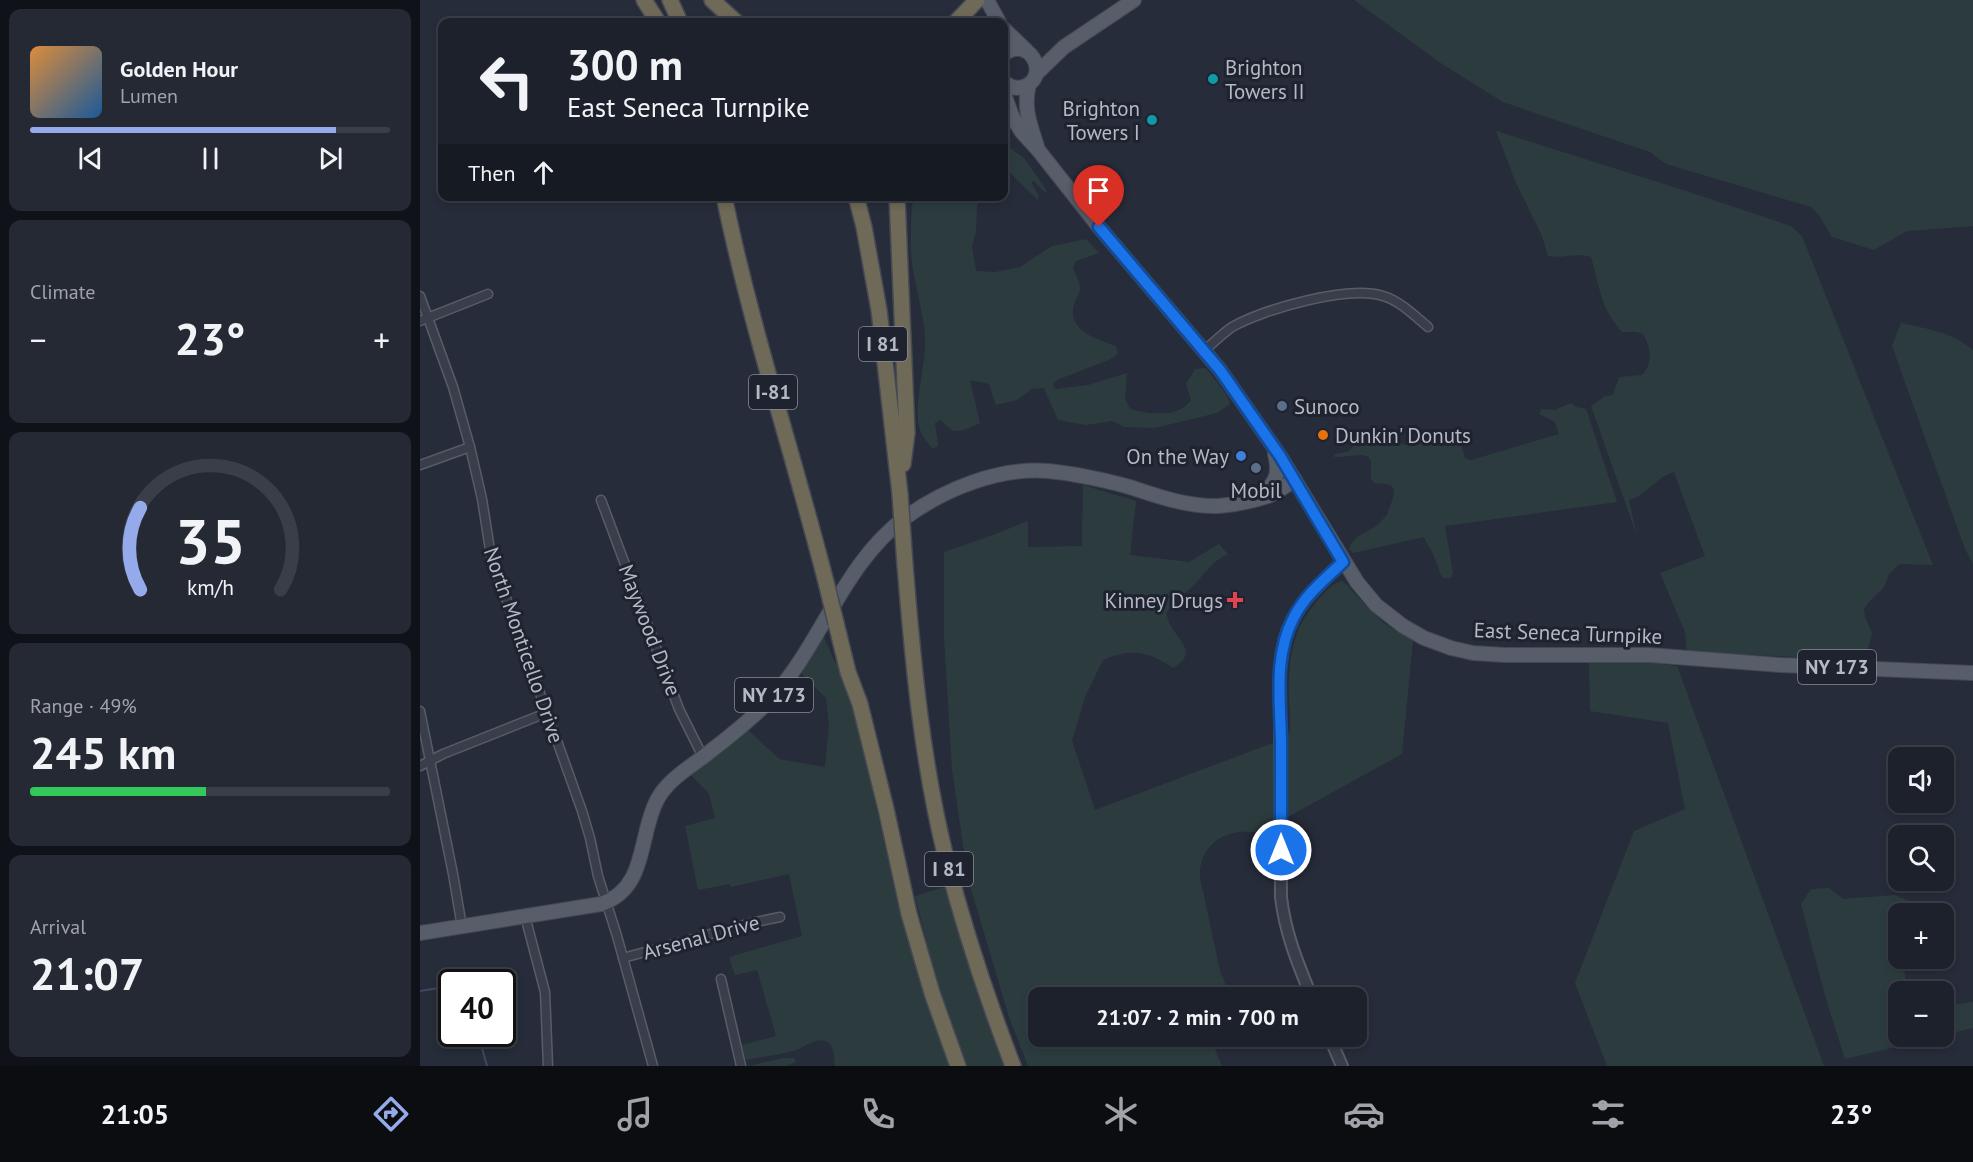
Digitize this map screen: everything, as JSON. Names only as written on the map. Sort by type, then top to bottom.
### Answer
[{"type":"highway","points":[[644,0],[655,18]]},
{"type":"highway","points":[[670,0],[678,18]]},
{"type":"highway","points":[[712,0],[732,18]]},
{"type":"highway","points":[[960,18],[977,0]]},
{"type":"highway","points":[[718,201],[736,282],[750,330],[770,384]]},
{"type":"highway","name":"I-81","points":[[725,201],[770,384],[827,586],[848,672],[860,704]]},
{"type":"highway","name":"I 81","points":[[857,201],[879,310],[900,494],[922,732],[946,856],[979,970],[1013,1066]]},
{"type":"highway","points":[[897,201],[907,433],[900,494]]},
{"type":"highway","name":"I 81","points":[[860,704],[909,914],[932,993],[958,1066]]},
{"type":"main road","points":[[987,0],[997,18]]},
{"type":"main road","points":[[1008,85],[1017,88],[1032,79],[1064,47],[1134,0]]},
{"type":"main road","points":[[1008,31],[1035,61],[1026,95],[1026,109],[1039,151]]},
{"type":"main road","points":[[1008,52],[1014,49],[1029,53],[1064,47]]},
{"type":"main road","name":"East Seneca Turnpike","points":[[1008,105],[1021,131],[1220,370],[1274,446],[1343,562],[1368,596],[1403,626],[1451,648],[1473,653],[1649,655],[1781,665],[1973,673]]},
{"type":"main road","points":[[1262,498],[1277,476],[1278,467],[1274,446]]},
{"type":"main road","name":"NY 173","points":[[420,933],[606,902],[616,898],[630,884],[637,867],[651,813],[667,786],[744,725],[777,691],[809,647],[869,552],[904,519],[932,500],[987,479],[1021,471],[1048,471],[1096,480],[1192,504],[1217,506],[1262,498],[1277,492],[1295,480]]},
{"type":"street","points":[[1204,351],[1231,328],[1249,319],[1284,307],[1348,293],[1372,293],[1393,300],[1428,327]]},
{"type":"street","points":[[424,320],[488,294]]},
{"type":"street","name":"North Monticello Drive","points":[[420,296],[424,320],[453,387],[470,447],[482,499],[491,556],[582,811],[653,1066]]},
{"type":"street","points":[[420,465],[470,447]]},
{"type":"street","name":"Maywood Drive","points":[[601,500],[679,709],[703,757]]},
{"type":"street","points":[[1307,987],[1283,919],[1281,897],[1280,670],[1284,641],[1293,618],[1313,590],[1343,562]]},
{"type":"street","points":[[420,711],[462,927]]},
{"type":"street","points":[[420,766],[546,712]]},
{"type":"street","points":[[525,916],[545,992],[548,1066]]},
{"type":"street","name":"Arsenal Drive","points":[[623,958],[751,922],[780,917]]},
{"type":"street","points":[[721,979],[741,1066]]},
{"type":"street","points":[[1334,1047],[1342,1066]]},
{"type":"shaded area","points":[[1354,0],[1973,0],[1973,226],[1907,231],[1874,250],[1832,237],[1819,215],[1811,207],[1666,164],[1650,152],[1503,102],[1442,64]]},
{"type":"shaded area","points":[[1496,131],[1791,226],[1802,236],[1933,565],[1899,564],[1889,574],[1884,587],[1867,604],[1864,609],[1865,617],[1872,633],[1865,661],[1687,651],[1685,632],[1660,573],[1705,556],[1674,472],[1629,500],[1637,536],[1591,406],[1605,396],[1613,395],[1619,377],[1642,375],[1646,371],[1650,355],[1648,344],[1643,334],[1622,332],[1609,314],[1591,257],[1548,256],[1542,236],[1516,183]]},
{"type":"shaded area","points":[[1008,147],[1024,158],[1047,191],[1045,192],[1034,181],[1031,182],[1039,196],[1038,200],[1008,171]]},
{"type":"shaded area","points":[[913,201],[979,201],[976,232],[972,246],[976,271],[995,272],[1020,267],[1052,246],[1086,239],[1099,253],[1076,261],[1073,268],[1080,288],[1074,304],[1075,321],[1092,337],[1116,346],[1118,353],[1111,359],[1057,380],[1053,384],[1055,389],[1088,385],[1127,373],[1125,398],[1130,409],[1171,413],[1186,406],[1191,400],[1186,384],[1195,369],[1206,368],[1226,394],[1230,404],[1217,413],[1155,428],[1124,427],[1112,421],[1086,425],[1058,420],[1044,388],[1032,389],[1017,400],[996,405],[989,384],[970,380],[980,423],[964,430],[953,431],[940,420],[935,423],[938,446],[933,449],[923,436],[918,421],[925,338],[912,261]]},
{"type":"shaded area","points":[[1901,323],[1948,335],[1973,350],[1973,564],[1965,549],[1892,346]]},
{"type":"shaded area","points":[[1571,403],[1576,407],[1586,409],[1617,502],[1445,526],[1453,573],[1451,578],[1443,578],[1424,537],[1353,553],[1349,549],[1357,538],[1376,526],[1387,515],[1394,491],[1390,485],[1374,483],[1371,479],[1369,457],[1361,455],[1334,457],[1335,454],[1348,452],[1357,442],[1364,440],[1385,440],[1406,445],[1436,436],[1460,442],[1465,458],[1471,460],[1559,434],[1555,422],[1539,414],[1542,409],[1555,410]]},
{"type":"shaded area","points":[[1083,485],[1136,501],[1130,555],[1189,562],[1219,544],[1228,554],[1210,566],[1196,583],[1176,600],[1166,614],[1185,649],[1186,653],[1180,663],[1173,668],[1155,658],[1139,653],[1122,654],[1103,660],[1085,697],[1072,741],[1095,810],[1275,742],[1276,833],[1239,832],[1228,835],[1211,845],[1202,861],[1200,881],[1220,971],[1227,987],[1028,987],[1028,1047],[1214,1047],[1222,1066],[1028,1066],[1009,1017],[968,879],[952,770],[944,637],[944,552],[1028,521],[1028,547],[1082,546]]},
{"type":"shaded area","points":[[1341,581],[1384,623],[1413,641],[1402,754],[1284,819],[1285,741],[1290,727],[1289,675],[1292,650],[1306,616],[1326,591]]},
{"type":"shaded area","points":[[822,633],[835,662],[843,661],[897,901],[924,993],[950,1066],[835,1066],[831,1045],[820,1040],[797,1050],[746,1060],[742,1045],[776,1036],[757,970],[735,975],[729,957],[802,936],[789,874],[731,887],[730,884],[698,890],[685,826],[715,818],[709,794],[690,774],[747,729],[779,759],[825,767],[829,725],[826,698],[799,671]]},
{"type":"shaded area","points":[[1589,658],[1677,666],[1824,1066],[1607,1066],[1575,983],[1634,831],[1685,809],[1668,723],[1590,711]]},
{"type":"shaded area","points":[[951,885],[983,1007],[1005,1066],[965,1066],[938,987],[915,896]]},
{"type":"shaded area","points":[[1829,888],[1843,899],[1895,895],[1912,902],[1888,903],[1888,969],[1904,969],[1906,981],[1888,981],[1888,1047],[1896,1047],[1845,1059],[1825,996],[1801,904],[1811,889]]},
{"type":"shaded area","points":[[1973,1002],[1973,1028],[1954,1033],[1954,1005]]},
{"type":"shaded area","points":[[794,1058],[796,1062],[787,1066],[749,1066]]},
{"type":"waterway","points":[[420,991],[438,988]]},
{"type":"waterway","points":[[482,1047],[487,1066]]},
{"type":"place","name":"Brighton Towers II","points":[[1213,79]]},
{"type":"place","name":"Brighton Towers I","points":[[1152,120]]},
{"type":"place","name":"Sunoco","points":[[1282,406]]},
{"type":"place","name":"Dunkin' Donuts","points":[[1323,435]]},
{"type":"place","name":"On the Way","points":[[1241,456]]},
{"type":"place","name":"Mobil","points":[[1256,468]]},
{"type":"place","name":"Kinney Drugs","points":[[1235,600]]},
{"type":"route","points":[[1099,227],[1220,370],[1280,456],[1343,562],[1313,590],[1302,604],[1293,618],[1284,641],[1280,670],[1281,850]]}]
